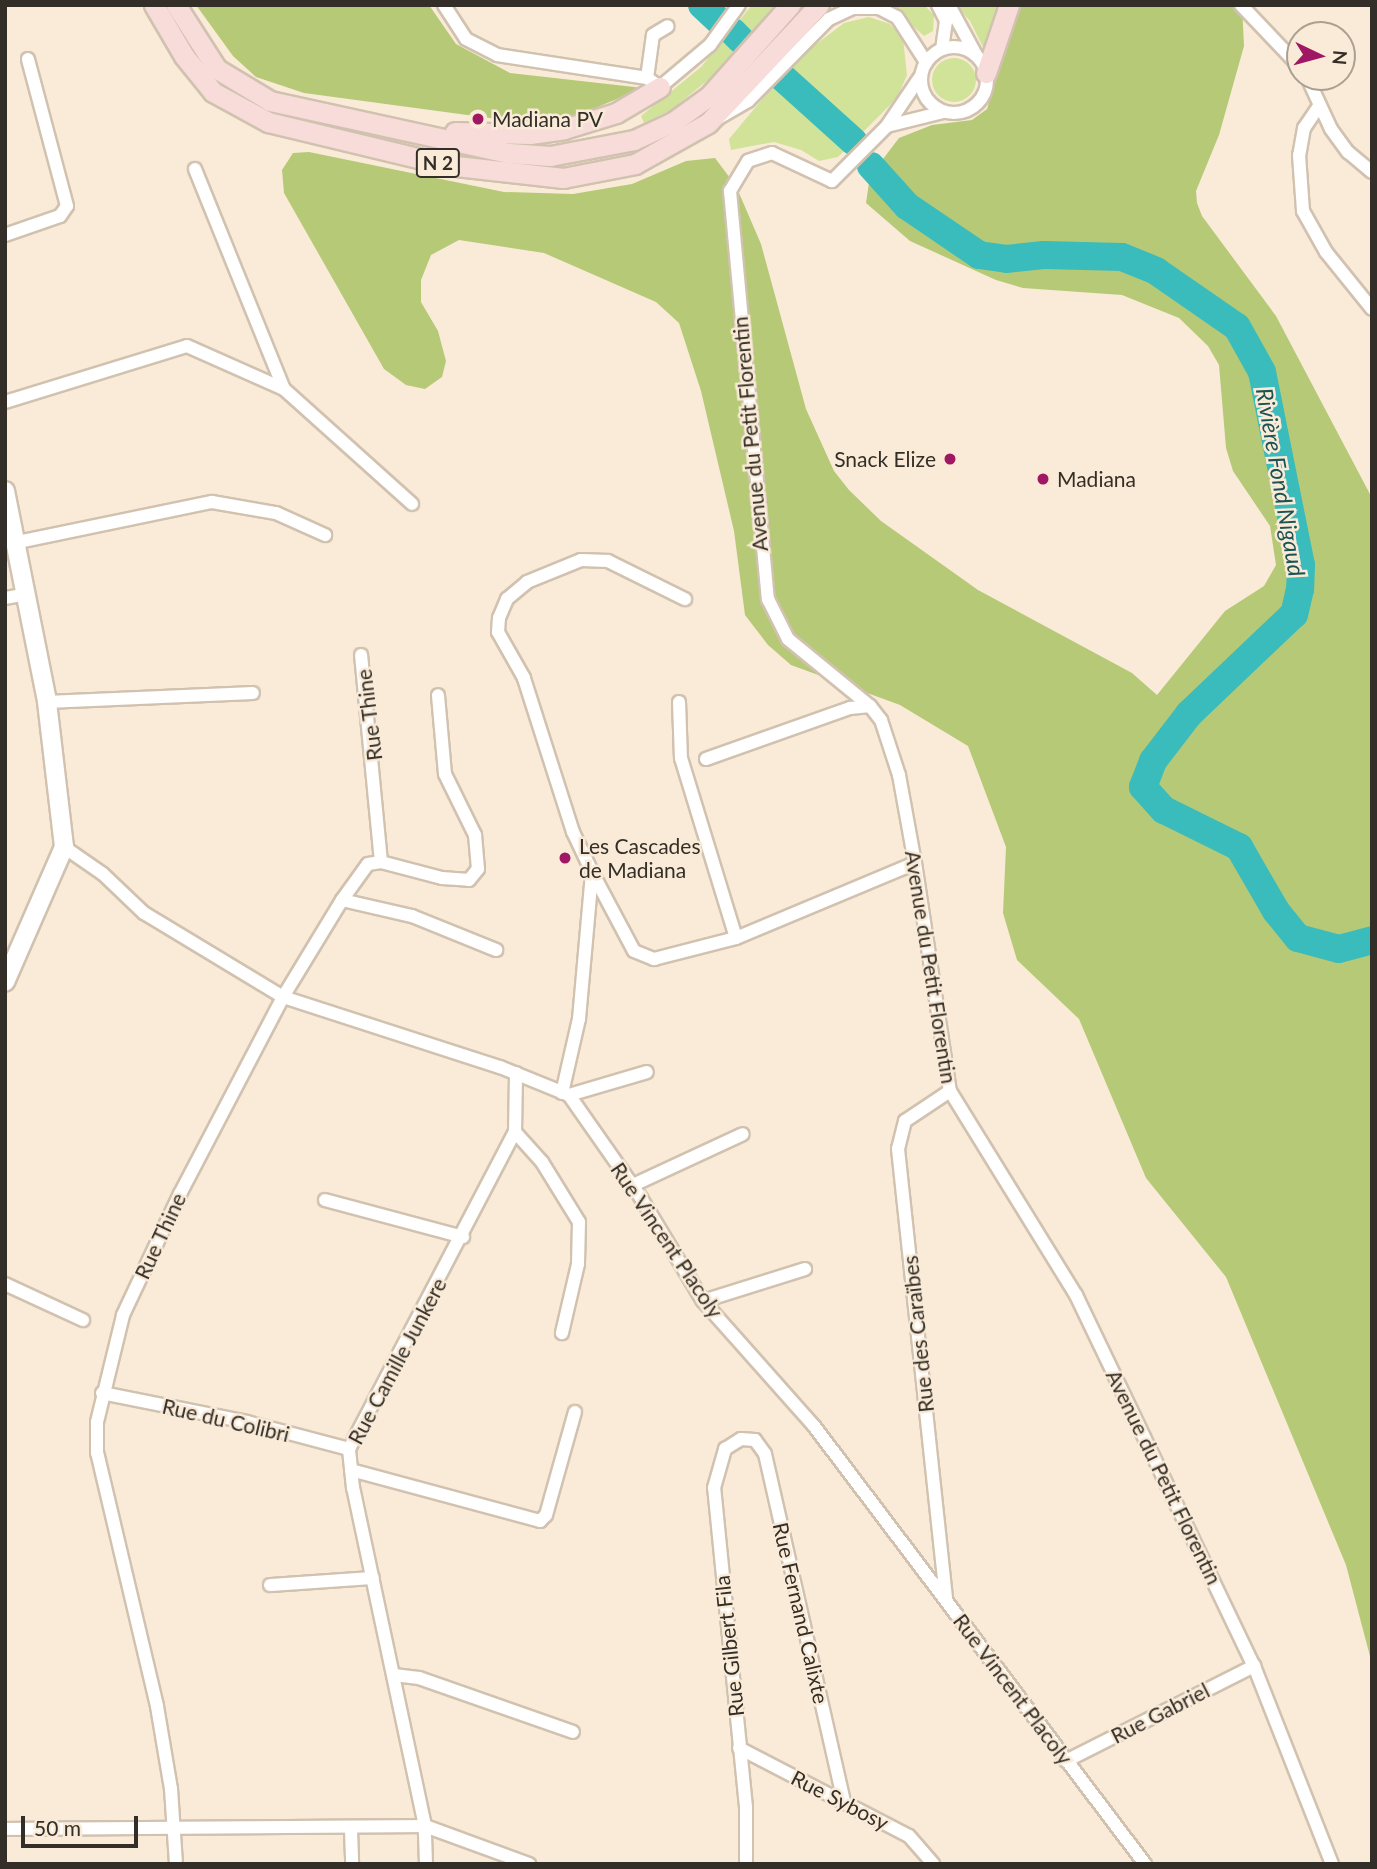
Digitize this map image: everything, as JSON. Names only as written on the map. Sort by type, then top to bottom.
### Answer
[{"type":"main road","name":"N 2","points":[[155,5],[184,57],[227,103],[285,128],[447,165],[533,177],[591,176],[635,164],[708,123],[755,86],[786,53],[819,5]]},
{"type":"main road","name":"N 2","points":[[176,5],[217,69],[253,94],[317,113],[509,153],[550,156],[594,151],[634,140],[673,122],[709,96],[790,5]]},
{"type":"main road","points":[[986,73],[1009,5]]},
{"type":"main road","points":[[409,131],[530,134],[564,129],[616,113],[653,82]]},
{"type":"main road","points":[[5,491],[18,542],[47,702],[64,847],[5,982]]},
{"type":"street","points":[[444,5],[466,38],[497,55],[653,82],[710,45],[736,10]]},
{"type":"street","points":[[938,5],[946,21],[942,48]]},
{"type":"street","points":[[887,126],[943,112],[960,113],[976,105],[985,90],[986,73],[949,5]]},
{"type":"street","points":[[1241,5],[1286,52]]},
{"type":"street","points":[[786,53],[829,19],[862,6],[897,17],[926,62]]},
{"type":"street","points":[[653,82],[653,35],[668,26]]},
{"type":"street","points":[[887,126],[920,77],[926,62],[942,48],[958,47],[976,55]]},
{"type":"street","points":[[5,235],[60,216],[66,197],[28,59]]},
{"type":"street","points":[[920,77],[926,98],[943,112]]},
{"type":"street","points":[[1313,91],[1319,106],[1348,152],[1372,172]]},
{"type":"street","points":[[1319,106],[1304,128],[1299,155],[1303,211],[1326,253],[1372,309]]},
{"type":"street","name":"Avenue du Petit Florentin","points":[[887,126],[853,162],[829,182],[782,155],[757,155],[737,173],[730,191],[765,586],[771,612],[788,639],[870,706],[881,720],[899,775],[950,1091],[1076,1296],[1254,1666],[1332,1864]]},
{"type":"street","points":[[195,169],[284,389]]},
{"type":"street","points":[[5,402],[180,345],[284,389],[412,504]]},
{"type":"street","points":[[18,542],[212,502],[276,513],[325,535]]},
{"type":"street","points":[[685,599],[608,561],[582,560],[527,582],[507,599],[499,618],[498,632],[524,678],[573,832],[634,951],[643,957],[654,959],[736,938],[915,863]]},
{"type":"street","points":[[5,598],[28,594]]},
{"type":"street","name":"Rue Thine","points":[[176,1864],[175,1830],[157,1706],[97,1453],[102,1393],[123,1315],[180,1194],[283,997],[342,900],[368,864],[382,862],[361,655]]},
{"type":"street","points":[[47,702],[253,693]]},
{"type":"street","points":[[382,862],[442,878],[469,880],[478,869],[475,835],[445,774],[438,695]]},
{"type":"street","points":[[679,702],[681,758],[736,938]]},
{"type":"street","points":[[706,759],[850,708],[870,706]]},
{"type":"street","points":[[64,847],[103,874],[144,913],[283,997],[516,1073],[566,1094],[647,1072]]},
{"type":"street","points":[[566,1094],[579,1019],[592,872]]},
{"type":"street","points":[[342,900],[412,916],[496,950]]},
{"type":"street","name":"Rue Camille Junkere","points":[[426,1864],[425,1826],[351,1470],[349,1449],[463,1237],[515,1132],[516,1073]]},
{"type":"street","name":"Rue des Caraïbes","points":[[947,1601],[898,1149],[905,1121],[950,1091]]},
{"type":"street","name":"Rue Vincent Placoly","points":[[566,1094],[631,1186],[703,1301],[814,1426],[1145,1864]]},
{"type":"street","points":[[515,1132],[542,1162],[579,1222],[578,1264],[562,1334]]},
{"type":"street","points":[[631,1186],[743,1134]]},
{"type":"street","points":[[325,1200],[463,1237]]},
{"type":"street","points":[[703,1301],[805,1269]]},
{"type":"street","points":[[5,1284],[83,1320]]},
{"type":"street","name":"Rue du Colibri","points":[[102,1393],[247,1422],[349,1449]]},
{"type":"street","points":[[351,1470],[540,1521],[546,1515],[575,1412]]},
{"type":"street","name":"Rue Gilbert Fila","points":[[740,1439],[725,1449],[714,1488],[748,1833],[746,1864]]},
{"type":"street","name":"Rue Fernand Calixte","points":[[740,1439],[755,1440],[765,1454],[844,1802]]},
{"type":"street","points":[[270,1586],[373,1578]]},
{"type":"street","name":"Rue Gabriel","points":[[1066,1761],[1254,1666]]},
{"type":"street","points":[[394,1675],[419,1678],[572,1732]]},
{"type":"street","name":"Rue Sybosy","points":[[739,1748],[909,1836],[933,1864]]},
{"type":"street","points":[[5,1829],[351,1830],[425,1826],[529,1864]]},
{"type":"street","points":[[351,1830],[352,1864]]},
{"type":"green space","points":[[196,5],[429,5],[456,44],[510,73],[643,88],[569,119],[519,122],[304,93],[256,77],[233,56]]},
{"type":"green space","points":[[752,5],[775,5],[713,76],[671,110],[644,123],[641,116],[701,67]]},
{"type":"green space","points":[[889,5],[924,5],[934,15],[933,31],[924,36]]},
{"type":"green space","points":[[956,5],[1003,5],[984,49],[970,21]]},
{"type":"green space","points":[[1019,5],[1242,5],[1244,46],[1219,135],[1196,191],[1197,203],[1202,216],[1276,316],[1372,498],[1372,1664],[1346,1565],[1226,1277],[1146,1178],[1079,1019],[1017,960],[1003,913],[1006,847],[968,746],[900,705],[791,665],[768,645],[745,615],[734,531],[701,391],[679,323],[656,302],[544,253],[459,240],[431,255],[421,280],[421,302],[438,331],[446,361],[442,377],[425,389],[406,385],[384,369],[284,193],[282,170],[293,153],[309,152],[504,192],[573,194],[632,184],[686,161],[715,158],[736,186],[761,244],[806,409],[834,471],[849,490],[881,521],[978,590],[1132,673],[1157,695],[1225,611],[1264,586],[1276,565],[1270,526],[1233,471],[1226,448],[1219,365],[1208,346],[1179,318],[1122,295],[1023,288],[996,280],[910,241],[866,203],[870,176],[899,138],[932,125],[972,120],[987,109]]},
{"type":"green space","points":[[869,17],[890,24],[903,38],[907,75],[897,98],[838,157],[819,161],[801,150],[774,142],[731,150],[729,139],[794,61],[844,23]]},
{"type":"green space","points":[[954,58],[969,65],[976,80],[969,95],[954,102],[939,95],[932,80],[939,65]]},
{"type":"waterway","name":"Rivière Fond Nigaud","points":[[702,5],[718,20]]},
{"type":"waterway","name":"Rivière Fond Nigaud","points":[[733,32],[741,40]]},
{"type":"waterway","name":"Rivière Fond Nigaud","points":[[782,77],[853,141]]},
{"type":"waterway","name":"Rivière Fond Nigaud","points":[[871,166],[907,206],[979,255],[1006,259],[1044,255],[1122,257],[1156,271],[1237,327],[1262,372],[1301,565],[1300,589],[1294,614],[1189,714],[1153,761],[1143,787],[1164,810],[1239,847],[1276,911],[1298,938],[1339,949],[1372,940]]},
{"type":"place","name":"Madiana PV","points":[[478,119]]},
{"type":"place","name":"Snack Elize","points":[[950,459]]},
{"type":"place","name":"Madiana","points":[[1043,479]]},
{"type":"place","name":"Les Cascades de Madiana","points":[[565,858]]}]
